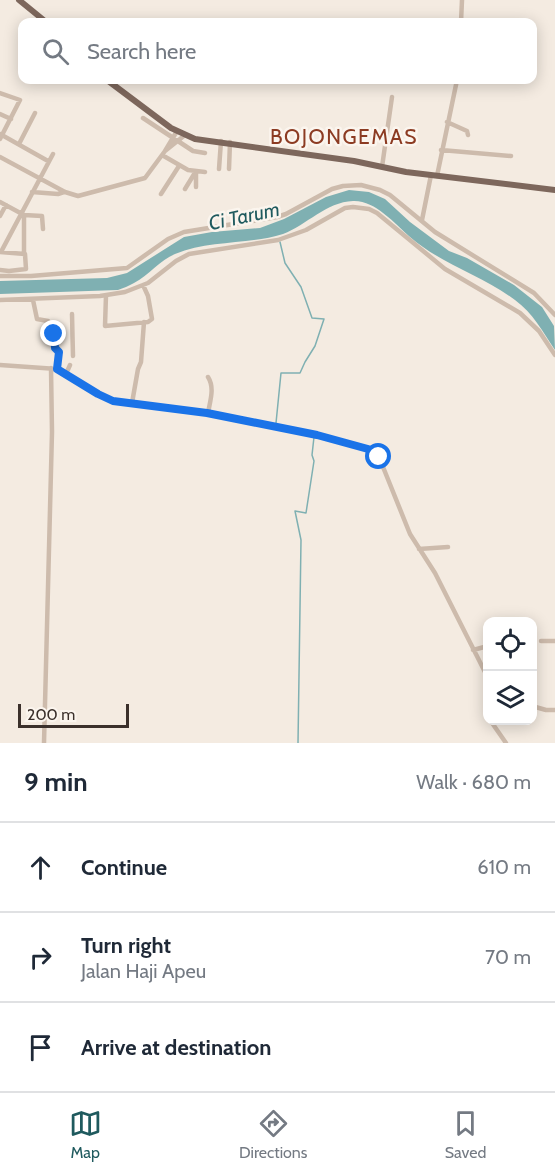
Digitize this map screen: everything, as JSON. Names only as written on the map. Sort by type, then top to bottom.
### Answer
[{"type":"main road","points":[[19,0],[41,18]]},
{"type":"main road","points":[[112,84],[175,134],[195,139],[230,142],[434,176],[555,190]]},
{"type":"street","points":[[461,18],[462,0]]},
{"type":"street","points":[[422,220],[456,84]]},
{"type":"street","points":[[0,93],[20,100],[1,136],[48,161]]},
{"type":"street","points":[[382,167],[392,96]]},
{"type":"street","points":[[19,144],[35,113]]},
{"type":"street","points":[[0,114],[11,119]]},
{"type":"street","points":[[143,118],[175,134],[179,141],[193,151],[205,153]]},
{"type":"street","points":[[447,122],[459,126],[468,135]]},
{"type":"street","points":[[0,157],[64,192],[83,196],[145,178],[175,134]]},
{"type":"street","points":[[164,153],[185,135]]},
{"type":"street","points":[[219,169],[221,141]]},
{"type":"street","points":[[229,169],[230,142]]},
{"type":"street","points":[[441,150],[511,156]]},
{"type":"street","points":[[24,254],[0,252],[53,153]]},
{"type":"street","points":[[164,153],[179,166],[205,172]]},
{"type":"street","points":[[161,194],[179,166]]},
{"type":"street","points":[[196,171],[196,187]]},
{"type":"street","points":[[186,189],[196,171]]},
{"type":"street","points":[[0,276],[31,276],[128,267],[175,235],[195,229],[277,217],[332,189],[353,184],[385,192],[435,231],[534,293],[555,315]]},
{"type":"street","points":[[32,192],[58,194],[64,192]]},
{"type":"street","points":[[0,202],[22,214],[41,215],[43,229]]},
{"type":"street","points":[[0,216],[6,205]]},
{"type":"street","points":[[0,300],[33,300],[125,292],[144,285],[189,254],[291,236],[345,208],[361,207],[377,213],[445,269],[520,313],[539,331],[555,355]]},
{"type":"street","points":[[0,270],[24,270],[22,214]]},
{"type":"street","points":[[103,295],[105,326],[144,322],[152,320],[144,285]]},
{"type":"street","points":[[33,300],[37,319],[48,321],[53,328],[55,348],[59,352],[54,369],[44,743]]},
{"type":"street","points":[[72,314],[73,356]]},
{"type":"street","points":[[132,403],[141,362],[144,322]]},
{"type":"street","points":[[0,365],[54,369],[107,399],[207,413],[317,435],[372,451],[379,457],[410,534],[435,573],[484,671]]},
{"type":"street","points":[[66,374],[70,365]]},
{"type":"street","points":[[207,413],[212,391],[212,384],[208,377]]},
{"type":"street","points":[[419,549],[448,547]]},
{"type":"street","points":[[541,640],[555,640]]},
{"type":"street","points":[[473,650],[483,647]]},
{"type":"street","points":[[537,707],[555,710]]},
{"type":"street","points":[[493,725],[506,743]]},
{"type":"water","points":[[349,190],[369,192],[385,199],[410,222],[449,251],[467,258],[514,285],[542,307],[554,326],[555,350],[532,317],[515,300],[435,255],[376,208],[353,201],[334,205],[283,234],[201,247],[175,254],[139,280],[118,290],[0,294],[0,281],[107,278],[127,273],[184,237],[260,228],[284,219],[326,197]]},
{"type":"waterway","points":[[276,423],[281,373],[300,373],[315,346],[324,319],[312,318],[301,287],[285,263],[280,242]]},
{"type":"waterway","points":[[276,428],[314,437],[312,455],[314,461],[306,513],[295,511],[301,540],[298,743]]},
{"type":"district","name":"BOJONGEMAS","points":[[344,137]]},
{"type":"route","points":[[54,334],[54,345],[59,352],[57,369],[113,401],[231,417],[317,435],[368,449],[379,457]]},
{"type":"water label","name":"Ci Tarum","points":[[244,216]]}]
